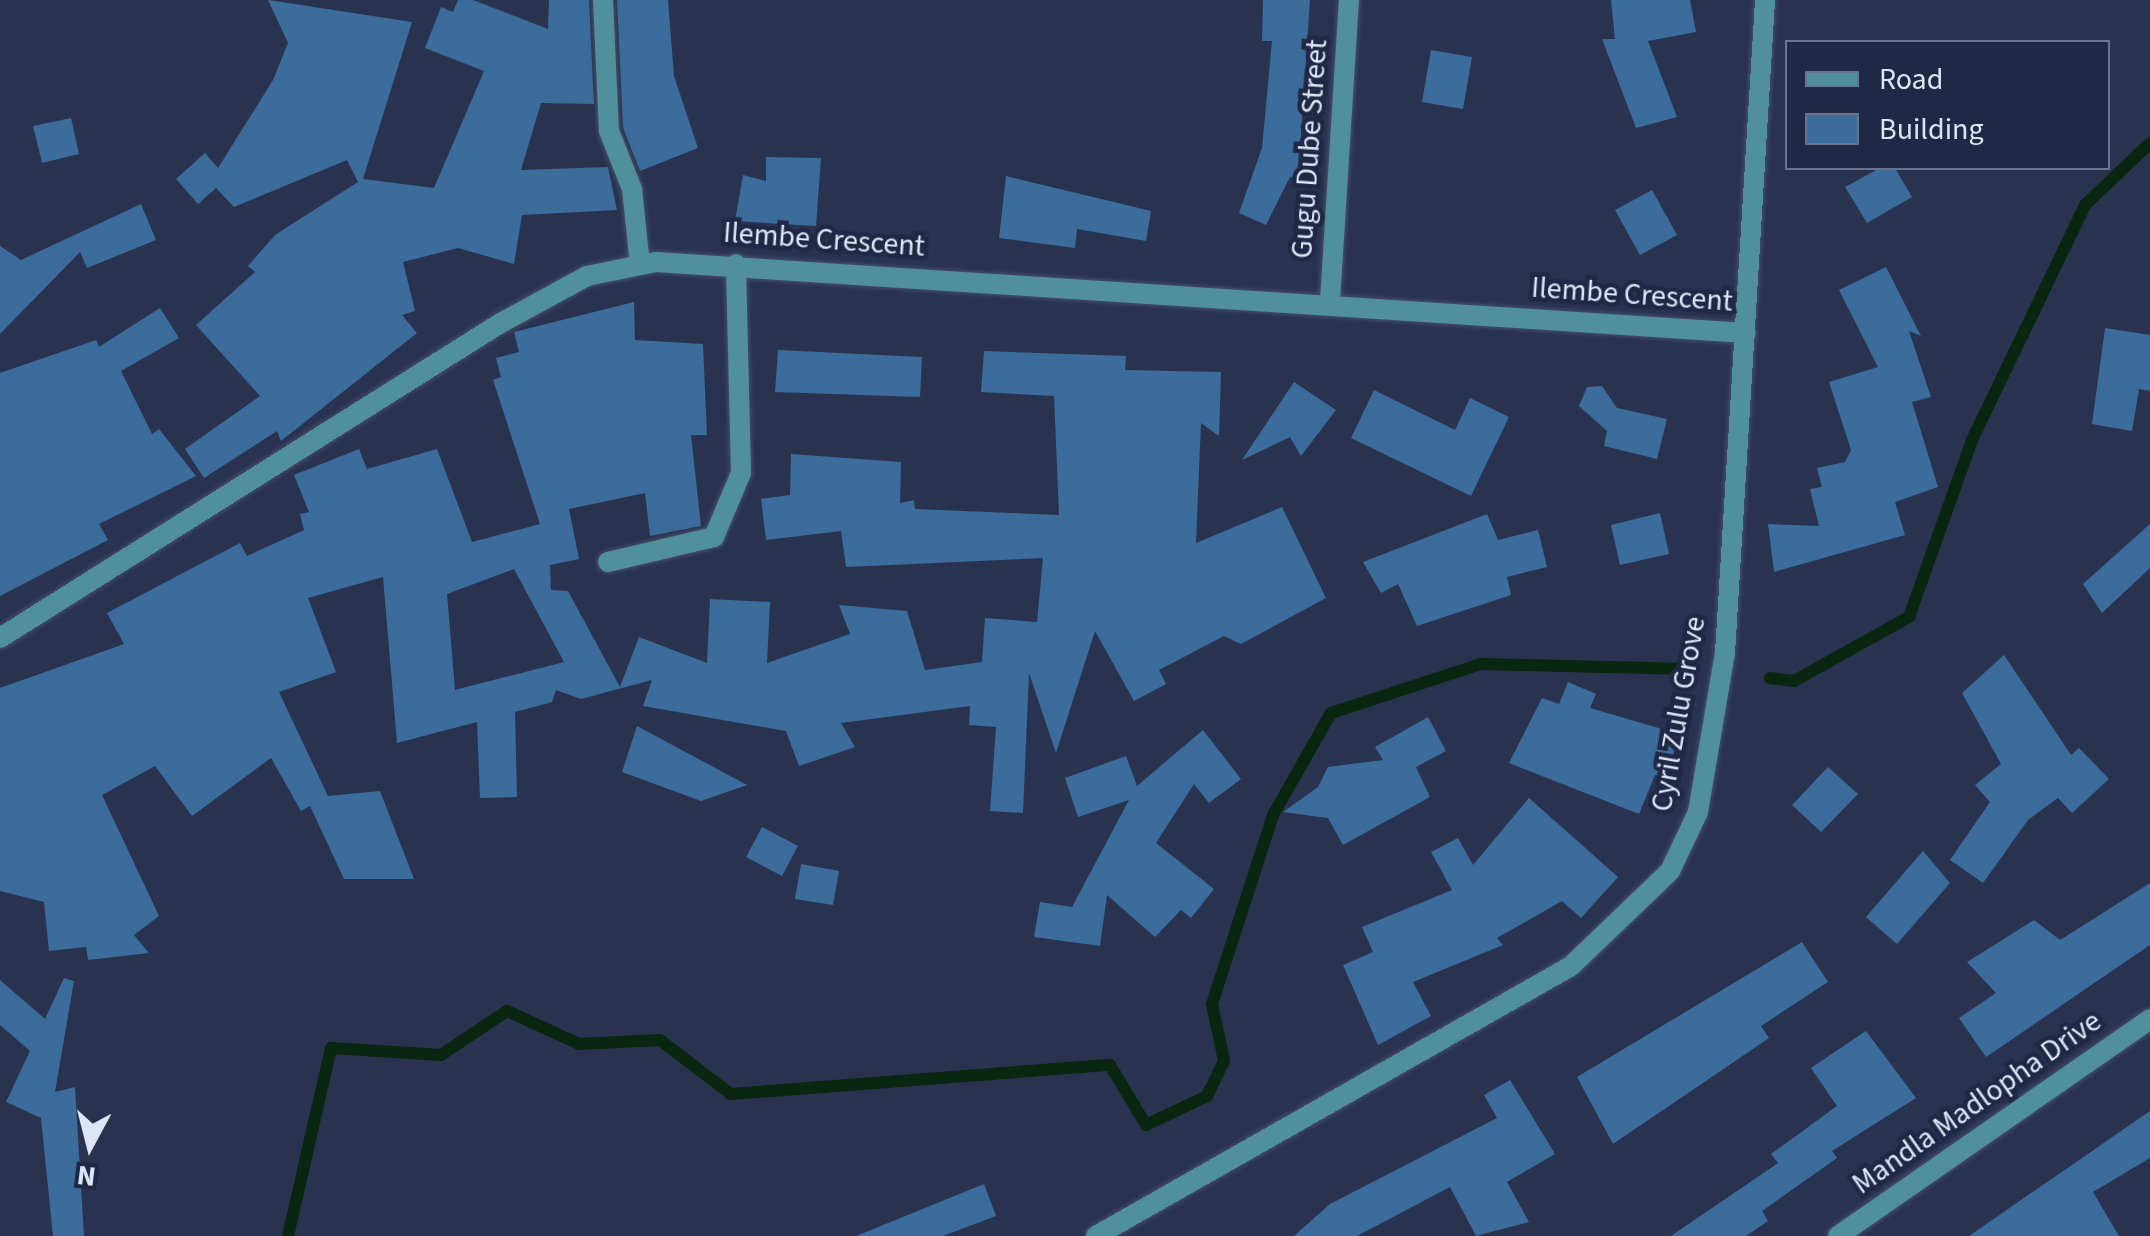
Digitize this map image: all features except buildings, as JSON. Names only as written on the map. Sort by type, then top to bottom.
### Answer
[{"type":"street","points":[[603,0],[609,131],[632,190],[640,265]]},
{"type":"street","name":"Gugu Dube Street","points":[[1330,302],[1349,0]]},
{"type":"street","name":"Cyril Zulu Grove","points":[[1096,1236],[1571,966],[1670,871],[1698,812],[1725,654],[1765,0]]},
{"type":"street","points":[[608,562],[714,537],[734,489],[736,264]]},
{"type":"street","name":"Ilembe Crescent","points":[[0,638],[499,324],[588,276],[640,265],[736,264],[1746,333]]},
{"type":"street","name":"Mandla Madlopha Drive","points":[[1838,1236],[2150,1019]]},
{"type":"waterway","points":[[1770,678],[1794,681],[1909,617],[1972,440],[2085,205],[2150,143]]},
{"type":"waterway","points":[[288,1236],[331,1048],[441,1055],[507,1011],[579,1044],[660,1040],[731,1094],[1110,1065],[1146,1125],[1207,1096],[1224,1061],[1212,1004],[1273,815],[1331,713],[1481,664],[1690,669]]}]
